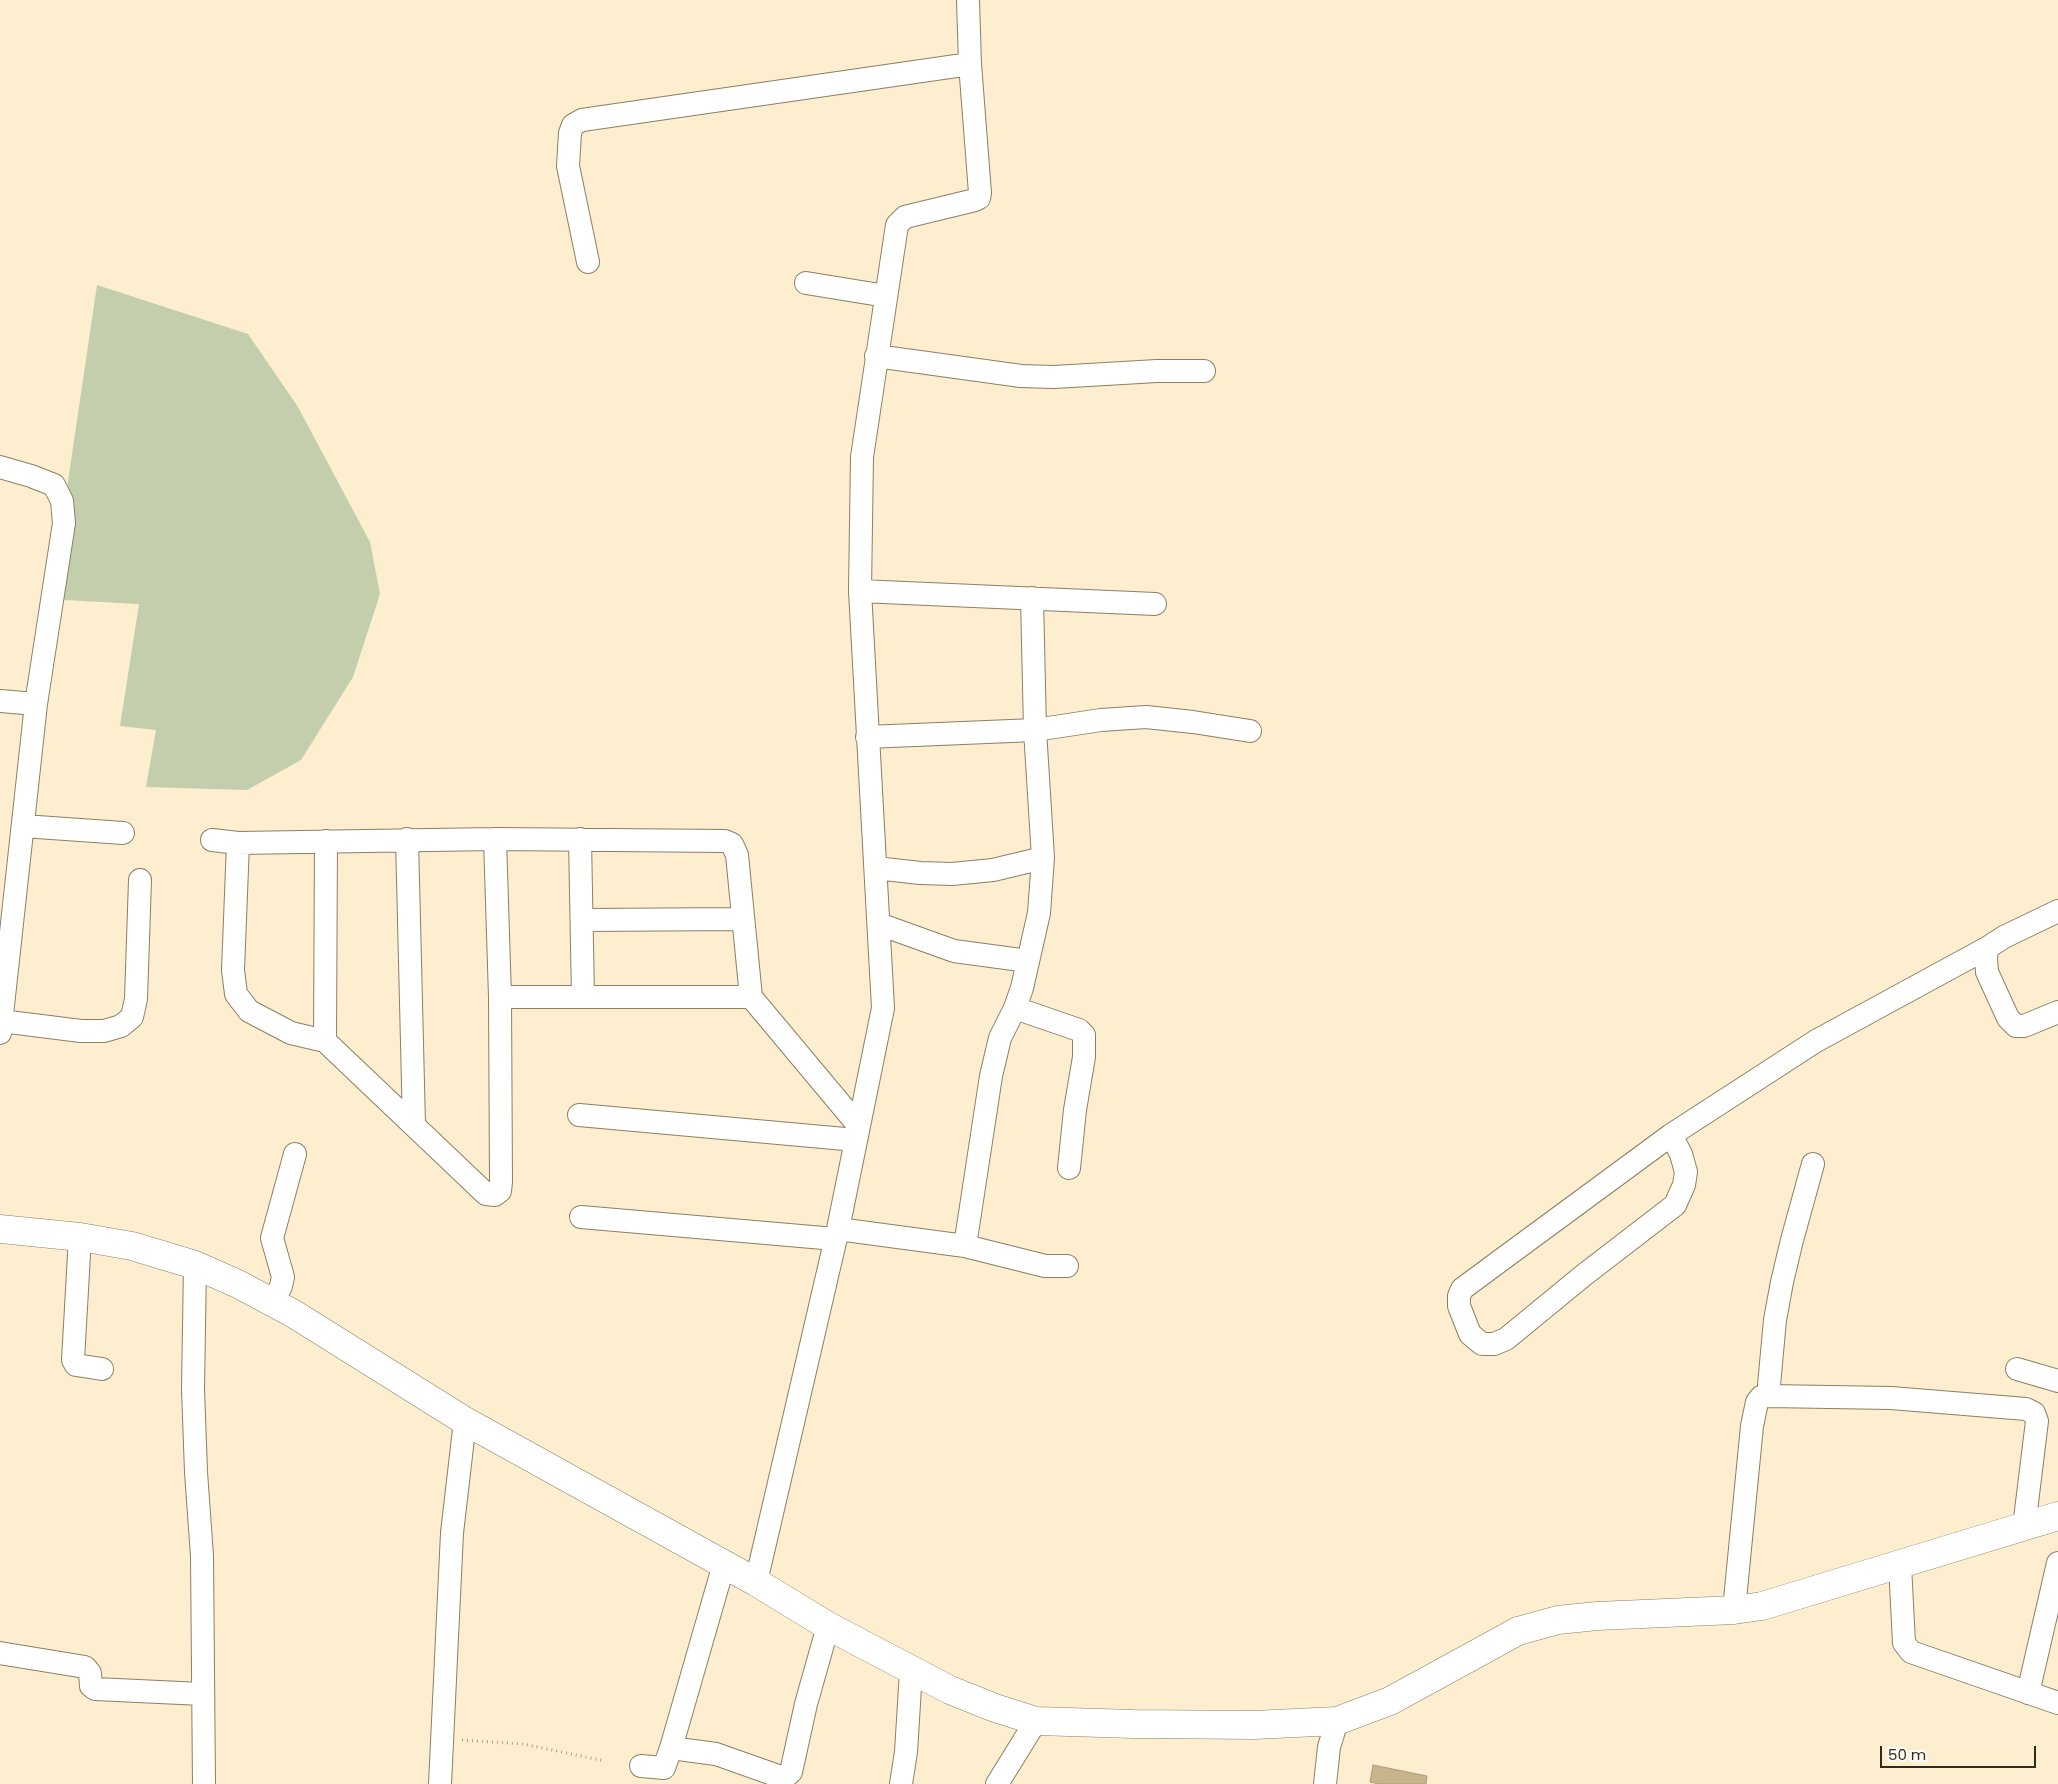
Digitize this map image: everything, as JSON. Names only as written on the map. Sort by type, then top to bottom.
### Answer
[{"type":"street","points":[[756,1582],[837,1234],[882,1008],[860,591],[862,457],[897,225],[905,217],[979,198],[970,64],[968,0]]},
{"type":"street","points":[[588,262],[568,166],[570,133],[573,125],[582,120],[970,64]]},
{"type":"street","points":[[806,283],[886,296]]},
{"type":"street","points":[[876,356],[1021,376],[1204,371]]},
{"type":"street","points":[[0,467],[54,485],[62,501],[64,523],[36,704],[1,1027],[104,1031],[121,1026],[132,1016],[136,999],[140,880]]},
{"type":"street","points":[[860,591],[1155,604]]},
{"type":"street","points":[[965,1246],[991,1076],[1000,1038],[1015,1008],[1039,914],[1043,858],[1035,730],[1032,598]]},
{"type":"street","points":[[0,700],[36,704]]},
{"type":"street","points":[[867,737],[1035,730],[1101,720],[1146,717],[1250,731]]},
{"type":"street","points":[[23,826],[123,833]]},
{"type":"street","points":[[408,839],[414,1125]]},
{"type":"street","points":[[212,840],[238,843],[408,839],[580,839],[725,842],[732,844],[737,855],[751,997],[857,1133]]},
{"type":"street","points":[[238,843],[233,970],[236,994],[249,1011],[291,1033],[325,1041],[486,1194],[495,1195],[500,1191],[500,997],[495,839]]},
{"type":"street","points":[[580,839],[583,997]]},
{"type":"street","points":[[325,1041],[326,841]]},
{"type":"street","points":[[876,868],[920,874],[952,874],[993,870],[1043,858]]},
{"type":"street","points":[[1671,1135],[1681,1154],[1686,1172],[1684,1185],[1675,1205],[1584,1275],[1506,1339],[1494,1344],[1482,1344],[1470,1334],[1459,1306],[1459,1296],[1462,1289],[1671,1135],[1816,1041],[2004,937],[2058,910]]},
{"type":"street","points":[[582,920],[742,919]]},
{"type":"street","points":[[879,924],[954,951],[1028,961]]},
{"type":"street","points":[[1987,948],[1987,972],[2008,1018],[2016,1026],[2024,1026],[2058,1012]]},
{"type":"street","points":[[500,997],[751,997]]},
{"type":"street","points":[[1015,1008],[1079,1030],[1084,1035],[1084,1057],[1075,1110],[1069,1168]]},
{"type":"street","points":[[580,1115],[857,1133]]},
{"type":"street","points":[[273,1303],[283,1277],[272,1238],[295,1154]]},
{"type":"street","points":[[1768,1396],[1775,1320],[1792,1240],[1813,1164]]},
{"type":"street","points":[[580,1217],[837,1234],[965,1246],[1022,1262],[1045,1266],[1067,1266]]},
{"type":"street","points":[[0,1228],[80,1237],[132,1246],[195,1265],[238,1284],[273,1303],[465,1421],[756,1582],[828,1626],[911,1671],[977,1701],[1036,1720],[1134,1724],[1235,1725],[1337,1721],[1390,1700],[1518,1631],[1558,1620],[1597,1616],[1734,1610],[1762,1606],[2058,1516]]},
{"type":"street","points":[[80,1237],[73,1360],[76,1365],[102,1369]]},
{"type":"street","points":[[195,1265],[193,1389],[202,1556],[204,1784]]},
{"type":"street","points":[[2017,1369],[2058,1381]]},
{"type":"street","points":[[1734,1610],[1752,1426],[1757,1402],[1761,1397],[1891,1398],[2026,1409],[2034,1413],[2036,1421],[2024,1526]]},
{"type":"street","points":[[440,1784],[444,1738],[452,1533],[465,1421]]},
{"type":"street","points":[[2028,1693],[2058,1563]]},
{"type":"street","points":[[641,1766],[664,1768],[724,1564]]},
{"type":"street","points":[[1900,1565],[1904,1643],[1911,1652],[2058,1703]]},
{"type":"street","points":[[671,1748],[716,1754],[748,1775],[784,1778],[791,1772],[806,1704],[828,1626]]},
{"type":"street","points":[[0,1653],[85,1667],[90,1673],[91,1686],[95,1688],[202,1694]]},
{"type":"street","points":[[902,1784],[911,1671]]},
{"type":"street","points":[[997,1784],[1036,1720]]},
{"type":"street","points":[[1325,1784],[1329,1747],[1337,1721]]},
{"type":"path","points":[[444,1738],[523,1744],[605,1761]]},
{"type":"green space","points":[[97,285],[248,334],[298,407],[370,542],[380,594],[353,677],[301,760],[247,790],[146,787],[156,730],[120,726],[139,604],[64,600],[67,488]]},
{"type":"building","points":[[1373,1765],[1427,1776],[1426,1784],[1379,1784],[1370,1782]]}]
